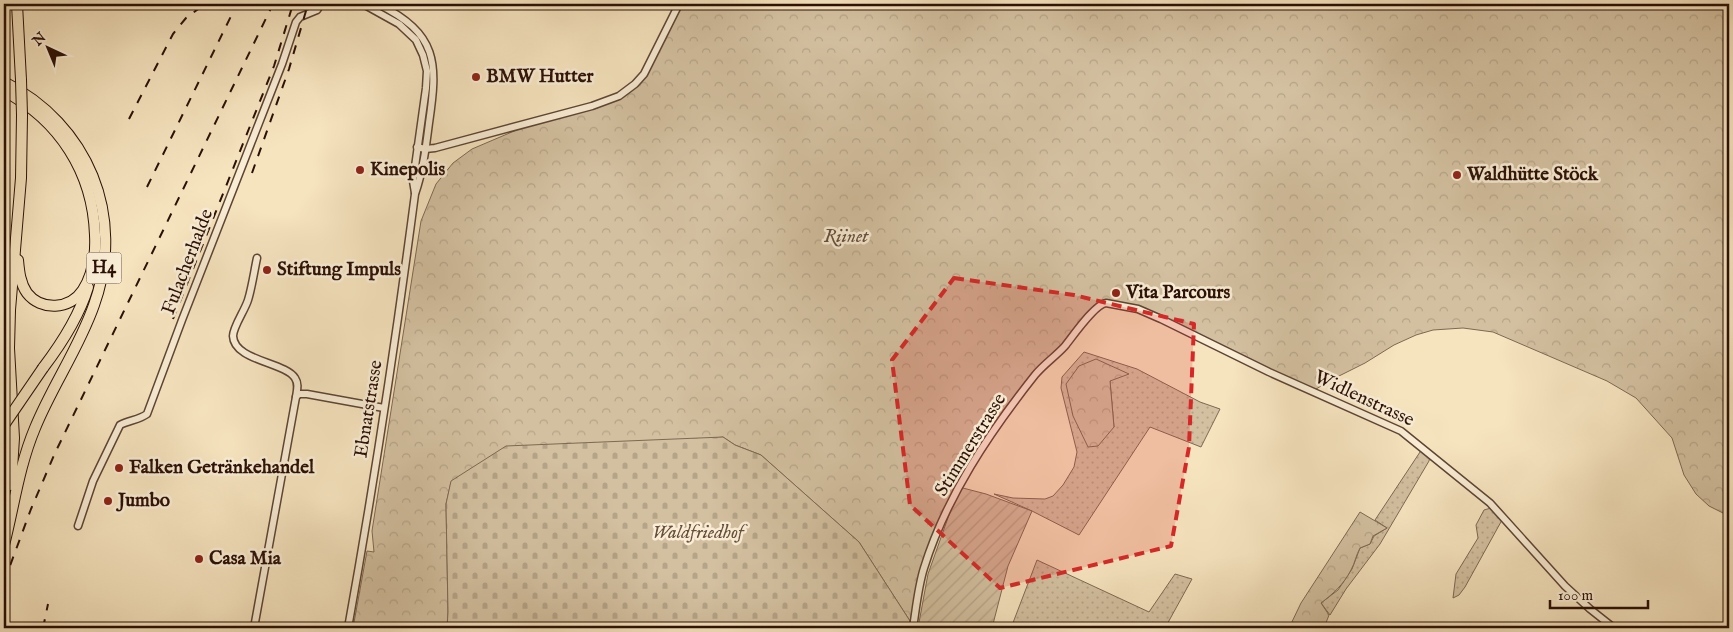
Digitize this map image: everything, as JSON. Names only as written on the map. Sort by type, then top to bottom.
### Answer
[{"type":"highway","points":[[10,4],[18,78]]},
{"type":"highway","points":[[4,528],[13,475],[14,457],[9,329],[21,178],[17,4]]},
{"type":"highway","name":"H4","points":[[4,82],[27,94],[46,109],[65,128],[78,147],[93,175],[100,197],[105,224],[106,244],[102,276],[91,314],[40,415],[26,451],[4,545]]},
{"type":"highway","name":"H4","points":[[4,91],[23,102],[46,120],[65,142],[79,167],[89,193],[93,212],[95,239],[87,293],[80,310],[68,333],[4,425]]},
{"type":"highway","points":[[4,288],[19,113]]},
{"type":"highway","name":"H4","points":[[16,235],[21,281],[28,294],[40,303],[56,306],[74,300],[83,290],[92,269]]},
{"type":"highway","points":[[4,380],[4,477]]},
{"type":"main road","points":[[4,155],[4,182]]},
{"type":"street","name":"Fulacherhalde","points":[[78,526],[93,481],[120,425],[128,421],[141,419],[148,414],[189,302],[282,64],[296,22],[300,17],[317,10],[321,4]]},
{"type":"street","name":"Ebnatstrasse","points":[[363,4],[399,24],[416,40],[423,55],[427,71],[413,181],[415,194]]},
{"type":"street","name":"Ebnatstrasse","points":[[348,628],[365,534],[415,194],[425,149],[434,89],[431,52],[416,28],[397,13],[378,4]]},
{"type":"street","points":[[417,147],[425,149],[442,146],[592,106],[618,96],[635,84],[644,74],[679,4]]},
{"type":"street","points":[[254,628],[298,384],[295,377],[289,373],[260,361],[242,350],[236,344],[233,335],[248,299],[257,258]]},
{"type":"street","name":"Stimmerstrasse","points":[[913,628],[923,570],[941,522],[959,487],[990,436],[1036,374],[1063,348],[1092,313],[1103,303]]},
{"type":"street","name":"Widlenstrasse","points":[[1103,303],[1138,310],[1161,319],[1269,372],[1401,430],[1490,503],[1565,586],[1614,628]]},
{"type":"street","points":[[296,397],[299,394],[307,394],[384,408]]},
{"type":"highlighted area","points":[[954,278],[1074,295],[1194,324],[1189,447],[1171,546],[1000,588],[910,505],[892,360]]},
{"type":"green space","name":"Riinet","points":[[679,4],[1729,4],[1729,516],[1709,506],[1696,494],[1684,475],[1672,438],[1636,398],[1607,381],[1493,332],[1463,328],[1433,330],[1416,335],[1394,345],[1313,391],[1161,319],[1106,303],[1036,373],[959,487],[923,570],[910,621],[859,542],[761,455],[735,445],[723,437],[474,468],[451,482],[446,504],[447,628],[353,628],[367,551],[374,552],[372,531],[421,221],[436,184],[453,163],[472,149],[547,117],[602,103],[640,79]]},
{"type":"green space","points":[[1084,352],[1137,369],[1200,402],[1220,409],[1201,447],[1150,427],[1079,535],[994,494],[1013,498],[1045,499],[1053,496],[1063,485],[1074,467],[1077,452],[1061,388],[1062,377]],"holes":[[[1079,366],[1110,381],[1114,427]]]},
{"type":"green space","points":[[1096,359],[1129,374],[1110,381],[1114,427],[1098,446],[1088,447],[1073,416],[1066,384],[1079,366]]},
{"type":"green space","name":"Waldfriedhof","points":[[723,437],[735,445],[761,455],[859,542],[910,621],[908,628],[447,628],[446,504],[451,481],[506,446]]},
{"type":"green space","points":[[1422,449],[1430,456],[1429,461],[1380,544],[1346,589],[1330,615],[1321,603],[1338,590],[1352,569],[1360,548],[1370,544],[1374,536],[1387,528],[1375,520]]},
{"type":"green space","points":[[959,487],[986,494],[1032,511],[1008,566],[992,628],[918,628],[928,574]]},
{"type":"green space","points":[[1491,508],[1502,520],[1465,587],[1459,595],[1453,598],[1456,574],[1478,538],[1476,525],[1484,510]]},
{"type":"green space","points":[[1360,512],[1387,528],[1373,536],[1370,544],[1360,548],[1345,580],[1321,603],[1329,615],[1324,628],[1289,628],[1301,603]]},
{"type":"green space","points":[[1037,560],[1149,612],[1175,574],[1192,579],[1165,628],[1011,628]]},
{"type":"railway","points":[[129,119],[173,34],[186,18],[205,4]]},
{"type":"railway","points":[[147,187],[237,4]]},
{"type":"railway","points":[[4,582],[31,509],[55,453],[273,4]]},
{"type":"railway","points":[[173,319],[274,66],[293,4]]},
{"type":"railway","points":[[252,173],[289,69],[308,4]]},
{"type":"railway","points":[[43,628],[48,604]]},
{"type":"place","name":"BMW Hutter","points":[[476,77]]},
{"type":"place","name":"Kinepolis","points":[[360,170]]},
{"type":"place","name":"Waldhütte Stöck","points":[[1457,175]]},
{"type":"place","name":"Stiftung Impuls","points":[[267,270]]},
{"type":"place","name":"Vita Parcours","points":[[1116,293]]},
{"type":"place","name":"Falken Getränkehandel","points":[[119,468]]},
{"type":"place","name":"Jumbo","points":[[108,501]]},
{"type":"place","name":"Casa Mia","points":[[199,559]]}]
